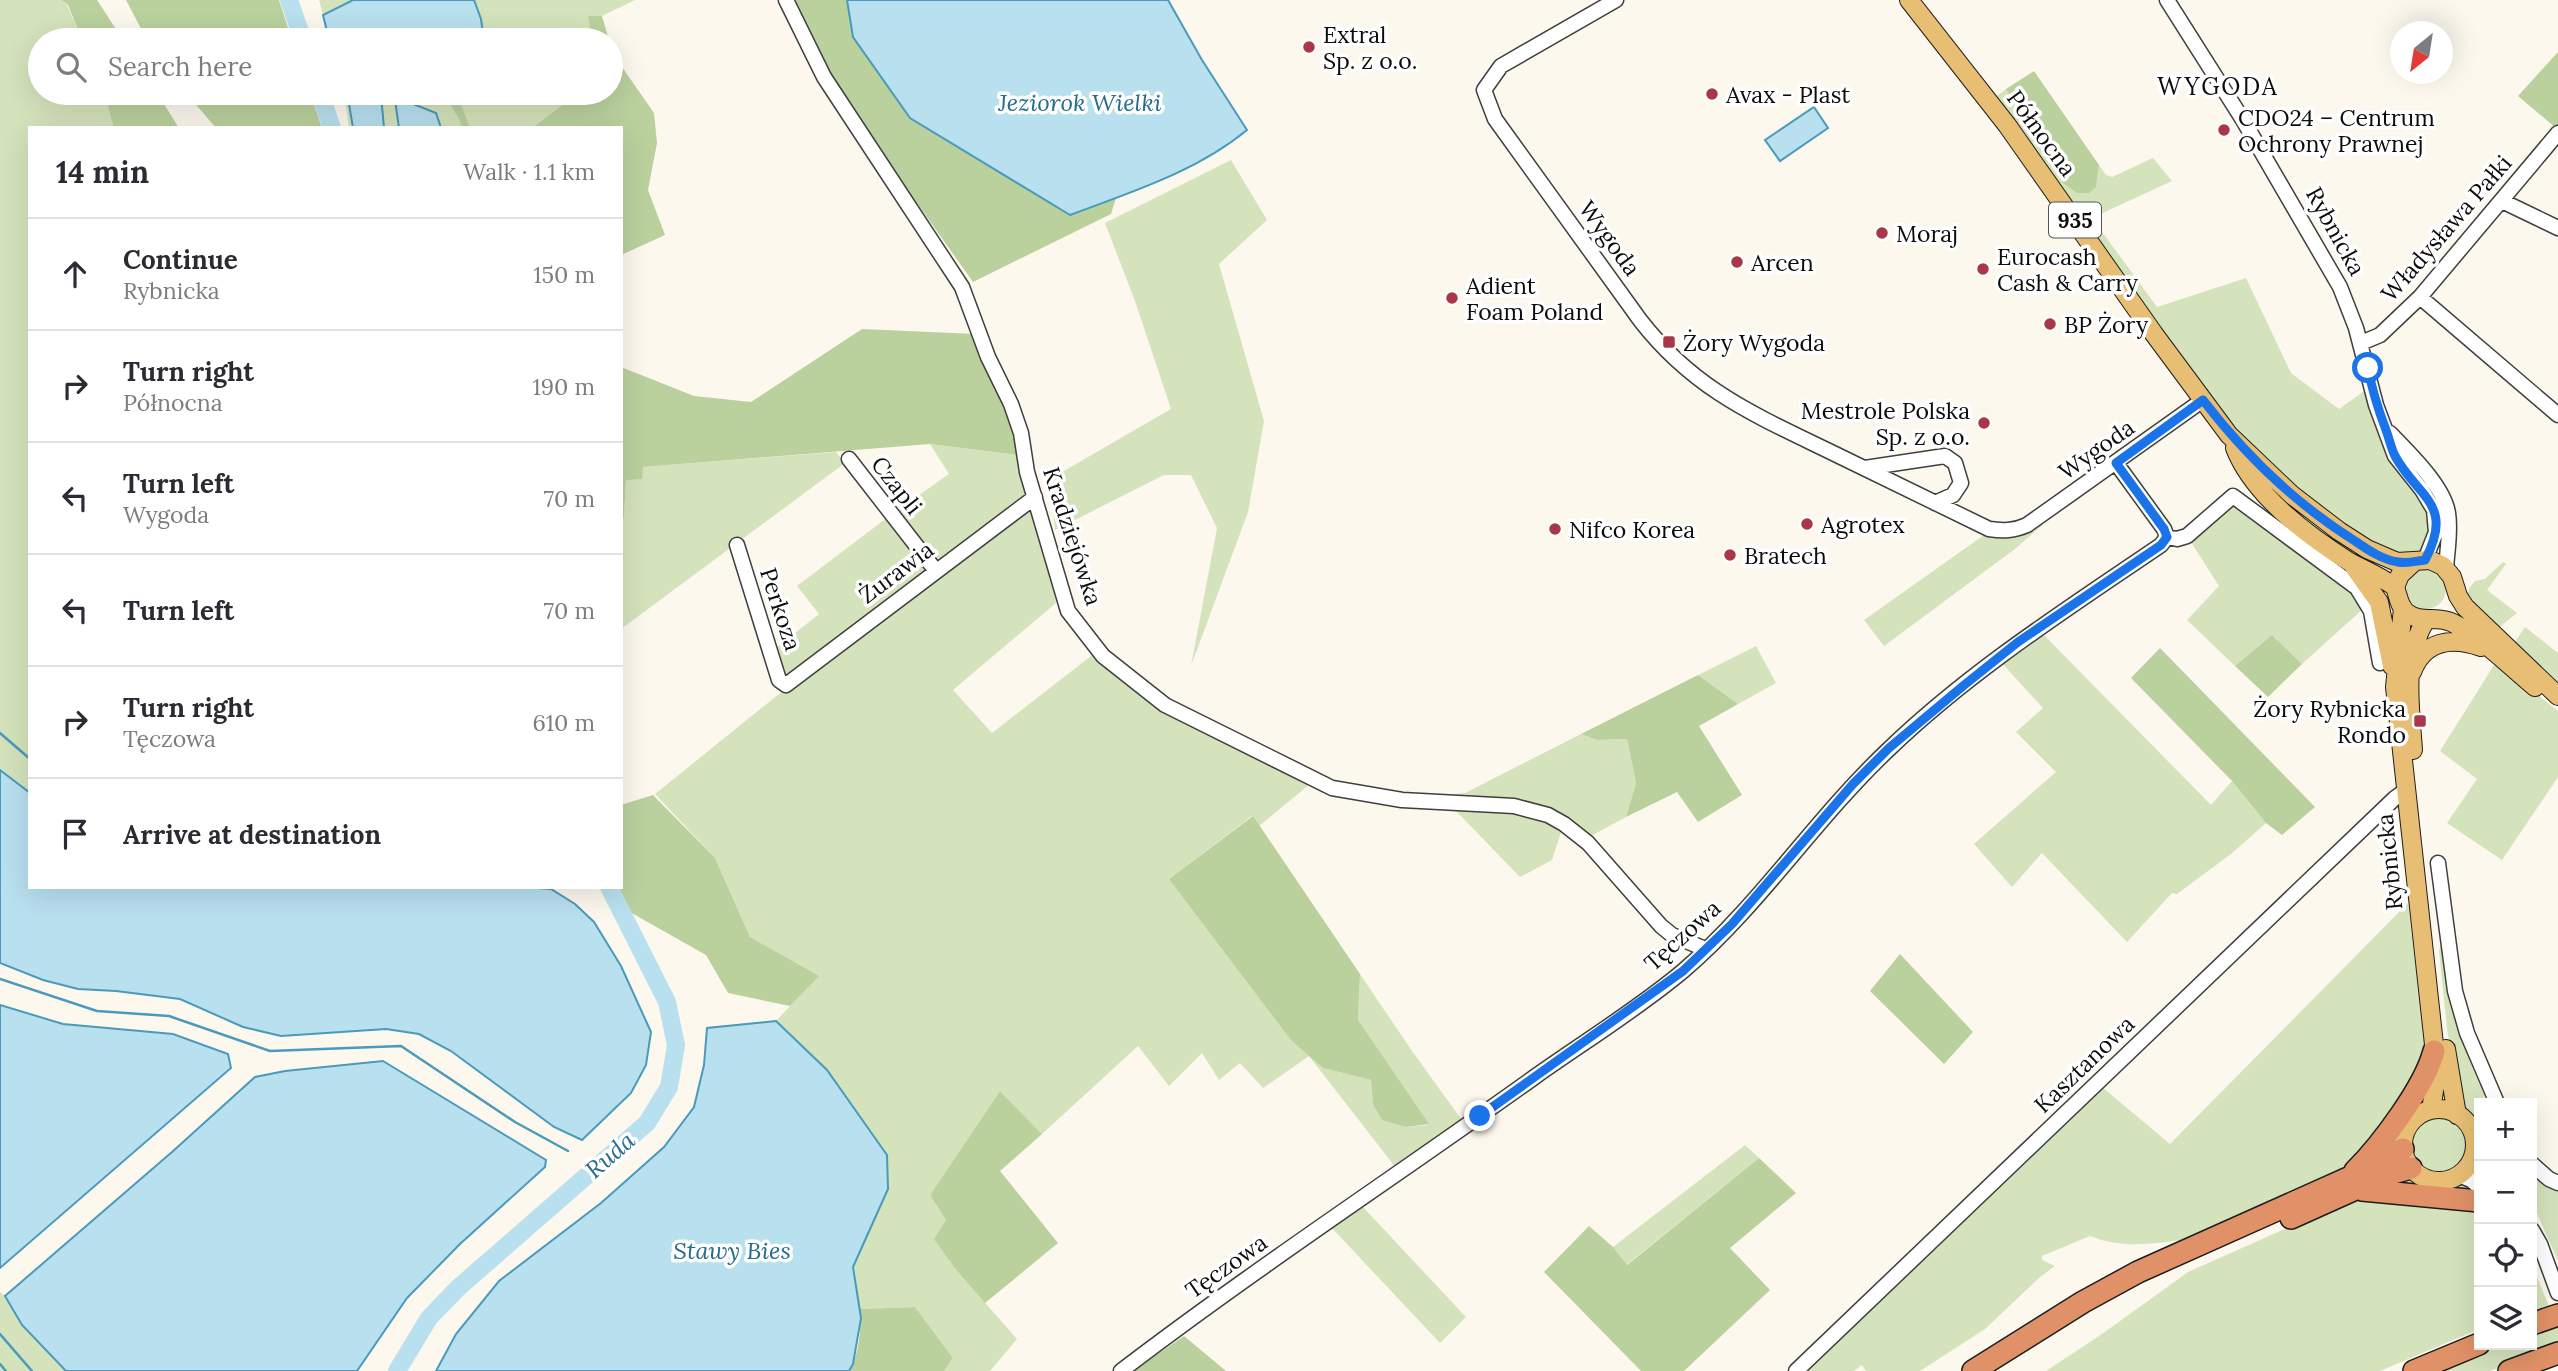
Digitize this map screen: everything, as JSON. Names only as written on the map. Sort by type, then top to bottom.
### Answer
[{"type":"highway","points":[[2354,1183],[2371,1153],[2424,1080],[2434,1051]]},
{"type":"highway","points":[[2000,1371],[2092,1313],[2146,1283],[2354,1183],[2403,1149]]},
{"type":"highway","points":[[1973,1371],[2083,1302],[2138,1272],[2354,1183],[2412,1168]]},
{"type":"highway","points":[[2354,1183],[2374,1189],[2474,1200]]},
{"type":"highway","points":[[2537,1322],[2558,1315]]},
{"type":"highway","points":[[2414,1371],[2474,1347]]},
{"type":"highway","points":[[2509,1371],[2558,1353]]},
{"type":"highway","points":[[2534,1371],[2558,1359]]},
{"type":"main road","name":"Północna","points":[[1909,0],[2007,125],[2154,334],[2230,435],[2280,485],[2339,531],[2382,557],[2397,562],[2419,561]]},
{"type":"main road","name":"Północna","points":[[2230,435],[2240,460],[2272,500],[2308,533],[2350,562],[2395,587]]},
{"type":"main road","name":"935","points":[[2419,561],[2439,563],[2446,569]]},
{"type":"main road","points":[[2419,561],[2400,575],[2395,587],[2403,608],[2416,617],[2459,626],[2539,690],[2558,701]]},
{"type":"main road","points":[[2350,562],[2379,602],[2402,683]]},
{"type":"main road","points":[[2446,569],[2452,577],[2458,596],[2472,615],[2558,696]]},
{"type":"main road","points":[[2433,619],[2458,596]]},
{"type":"main road","name":"Rybnicka","points":[[2403,608],[2405,791],[2437,1072],[2431,1110]]},
{"type":"main road","name":"Rybnicka","points":[[2433,619],[2411,654],[2402,683],[2447,1060],[2457,1115]]},
{"type":"main road","points":[[2402,683],[2419,657],[2434,645],[2452,640],[2493,651]]},
{"type":"main road","points":[[2474,1128],[2457,1115],[2445,1110],[2431,1110],[2418,1116],[2408,1127],[2403,1149],[2412,1168],[2423,1177],[2437,1181],[2474,1167]]},
{"type":"street","name":"Kradziejówka","points":[[786,0],[824,77],[962,287],[988,357],[1011,404],[1021,433],[1027,472],[1068,611],[1103,656],[1165,705],[1332,788],[1402,800],[1514,806],[1548,815],[1588,843],[1661,926],[1672,935],[1704,949]]},
{"type":"street","name":"Wygoda","points":[[1616,0],[1502,66],[1484,90],[1495,119],[1640,320],[1679,364],[1722,397],[1935,503],[1989,528],[2004,531],[2018,530],[2203,400]]},
{"type":"street","name":"Rybnicka","points":[[2167,0],[2221,83],[2340,287],[2361,343],[2376,405],[2395,456],[2434,510],[2436,532],[2419,561]]},
{"type":"street","name":"Władysława Pałki","points":[[2361,343],[2380,335],[2420,297],[2558,133]]},
{"type":"street","points":[[2502,201],[2558,228]]},
{"type":"street","points":[[2420,297],[2558,415]]},
{"type":"street","name":"Rybnicka","points":[[2386,429],[2405,448],[2442,496],[2448,511],[2449,528],[2446,569]]},
{"type":"street","points":[[1865,468],[1945,456],[1955,463],[1961,483],[1953,495],[1935,503]]},
{"type":"street","name":"Czapli","points":[[849,459],[936,571]]},
{"type":"street","points":[[2116,463],[2167,537]]},
{"type":"street","name":"Tęczowa","points":[[1121,1371],[1196,1314],[1683,971],[1732,924],[1853,784],[1889,748],[2018,642],[2161,545],[2167,537],[2177,539],[2187,536],[2233,496],[2344,577],[2362,594],[2371,611],[2380,663]]},
{"type":"street","name":"Żurawia","points":[[786,685],[1035,497]]},
{"type":"street","name":"Perkoza","points":[[737,545],[779,680],[786,685]]},
{"type":"street","name":"Kasztanowa","points":[[1796,1371],[2385,807],[2405,791]]},
{"type":"street","points":[[2438,863],[2455,991],[2467,1033],[2495,1098]]},
{"type":"street","points":[[2537,1168],[2558,1183]]},
{"type":"street","points":[[2458,1175],[2474,1183]]},
{"type":"street","points":[[2537,1239],[2558,1293]]},
{"type":"street","points":[[2537,1257],[2551,1276]]},
{"type":"green space","points":[[0,0],[61,0],[67,5],[77,28],[28,28],[28,105],[107,105],[113,126],[28,126],[28,791],[0,770]]},
{"type":"green space","points":[[61,0],[97,0],[115,28],[77,28],[68,5]]},
{"type":"green space","points":[[126,0],[279,0],[288,28],[141,28]]},
{"type":"green space","points":[[319,0],[353,0],[323,15]]},
{"type":"green space","points":[[474,0],[635,0],[602,16],[588,16],[590,28],[482,28]]},
{"type":"green space","points":[[793,0],[847,0],[853,37],[1070,215],[1116,198],[1111,214],[973,282],[880,151],[821,59]]},
{"type":"green space","points":[[588,16],[602,16],[606,28],[590,28]]},
{"type":"green space","points":[[2558,52],[2558,126],[2556,128],[2518,96]]},
{"type":"green space","points":[[623,68],[654,113],[657,143],[648,190],[665,235],[623,254],[623,126],[535,126],[562,105],[623,105]]},
{"type":"green space","points":[[2034,71],[2099,165],[2096,187],[2089,193],[2077,193],[2063,183],[2006,89]]},
{"type":"green space","points":[[2006,89],[2063,183],[2096,187],[2099,165],[2106,175],[2112,177],[2153,158],[2172,181],[2092,218],[2157,307],[2246,278],[2291,373],[2339,409],[2367,389],[2424,498],[2431,528],[2430,535],[2419,552],[2391,554],[2316,507],[2252,446],[2187,369],[1994,98]]},
{"type":"green space","points":[[107,105],[165,105],[178,126],[113,126]]},
{"type":"green space","points":[[196,105],[314,105],[321,126],[214,126]]},
{"type":"green space","points":[[346,105],[450,105],[461,126],[349,126]]},
{"type":"green space","points":[[450,105],[461,105],[469,126],[461,126]]},
{"type":"green space","points":[[461,105],[562,105],[535,126],[469,126]]},
{"type":"green space","points":[[1231,160],[1267,220],[1219,264],[1264,421],[1248,512],[1191,666],[1217,528],[1191,475],[1164,475],[1055,530],[1050,479],[1171,409],[1135,301],[1105,223]]},
{"type":"green space","points":[[862,329],[975,334],[1009,414],[1019,455],[930,444],[643,467],[642,479],[626,480],[623,518],[623,368],[694,396],[751,402]]},
{"type":"green space","points":[[930,444],[1019,455],[1029,494],[937,564],[895,512],[949,474]]},
{"type":"green space","points":[[836,452],[845,463],[623,628],[623,518],[626,480],[642,467]]},
{"type":"green space","points":[[1036,503],[1056,603],[953,690],[992,733],[1095,653],[1111,671],[1166,714],[1310,784],[1259,826],[1252,816],[1169,879],[1323,1068],[1371,1080],[1373,1104],[1406,1127],[1428,1125],[1358,1020],[1360,974],[1464,1123],[1396,1168],[1309,1056],[1263,1088],[1240,1063],[1219,1080],[1202,1053],[1169,1086],[1138,1046],[1042,1134],[1000,1091],[930,1195],[946,1220],[957,1271],[1017,1339],[990,1371],[944,1371],[953,1358],[915,1307],[859,1309],[853,1267],[888,1189],[827,1070],[776,1021],[818,976],[750,937],[715,858],[655,794],[779,694]]},
{"type":"green space","points":[[2235,503],[2366,600],[2364,608],[2302,664],[2272,635],[2235,666],[2187,620],[2219,586],[2191,542]]},
{"type":"green space","points":[[888,517],[928,572],[788,677],[782,678],[775,649],[819,614],[797,586]]},
{"type":"green space","points":[[2044,524],[2015,549],[1884,646],[1864,620],[1984,535],[2015,536]]},
{"type":"green space","points":[[2503,562],[2506,564],[2487,590],[2517,613],[2496,630],[2467,597],[2469,588],[2475,581],[2485,579]]},
{"type":"green space","points":[[2426,569],[2434,570],[2440,575],[2445,581],[2445,597],[2440,603],[2434,608],[2426,609],[2418,608],[2412,603],[2407,597],[2406,589],[2407,581],[2412,575],[2418,570]]},
{"type":"green space","points":[[2525,627],[2558,653],[2558,689],[2513,645]]},
{"type":"green space","points":[[2040,631],[2211,805],[2232,781],[2266,823],[2231,854],[2177,894],[2172,893],[2127,942],[2042,853],[2012,887],[1974,844],[2056,772],[2016,732],[2043,708],[2000,661]]},
{"type":"green space","points":[[2272,635],[2302,664],[2268,697],[2235,666]]},
{"type":"green space","points":[[1756,646],[1776,683],[1738,704],[1698,675]]},
{"type":"green space","points":[[2160,648],[2315,807],[2282,835],[2266,823],[2232,781],[2131,678]]},
{"type":"green space","points":[[2496,662],[2558,711],[2558,777],[2502,860],[2447,823],[2477,779],[2440,751]]},
{"type":"green space","points":[[1698,675],[1738,704],[1699,726],[1742,795],[1698,822],[1677,792],[1626,817],[1636,783],[1627,739],[1597,740],[1581,734]]},
{"type":"green space","points":[[1581,734],[1597,740],[1627,739],[1636,783],[1626,817],[1591,836],[1544,807],[1502,799],[1445,795],[1465,793]]},
{"type":"green space","points":[[653,795],[715,858],[750,937],[819,976],[790,1006],[728,993],[706,955],[628,911],[617,889],[623,889],[623,804]]},
{"type":"green space","points":[[1434,808],[1500,808],[1539,816],[1569,831],[1561,832],[1552,860],[1520,877],[1457,812]]},
{"type":"green space","points":[[1253,816],[1360,974],[1358,1020],[1429,1124],[1406,1127],[1382,1120],[1373,1104],[1371,1080],[1323,1068],[1291,1040],[1169,879]]},
{"type":"green space","points":[[2408,903],[2426,1054],[2425,1066],[2358,1162],[2188,1239],[2126,1244],[2090,1236],[2042,1256],[2042,1260],[2055,1266],[1985,1329],[1920,1371],[1866,1371],[1862,1365],[1854,1371],[1801,1371],[2102,1087],[2170,1144]]},
{"type":"green space","points":[[2441,945],[2456,1022],[2484,1095],[2483,1098],[2474,1098],[2474,1120],[2462,1111],[2447,1029],[2439,951]]},
{"type":"green space","points":[[1900,954],[1973,1032],[1944,1064],[1870,991]]},
{"type":"green space","points":[[1000,1091],[1042,1134],[1000,1171],[1058,1243],[985,1303],[934,1239],[946,1220],[930,1195]]},
{"type":"green space","points":[[2439,1118],[2458,1126],[2466,1145],[2458,1164],[2439,1172],[2420,1164],[2412,1145],[2420,1126]]},
{"type":"green space","points":[[1745,1145],[1759,1158],[1626,1265],[1613,1247]]},
{"type":"green space","points":[[1759,1158],[1796,1193],[1730,1248],[1770,1290],[1684,1371],[1641,1371],[1544,1272],[1589,1226],[1613,1247],[1627,1265]]},
{"type":"green space","points":[[2409,1175],[2429,1185],[2441,1186],[2460,1181],[2474,1190],[2378,1183]]},
{"type":"green space","points":[[2537,1178],[2558,1191],[2558,1261],[2537,1213]]},
{"type":"green space","points":[[2359,1196],[2474,1207],[2474,1331],[2380,1371],[2046,1371],[2188,1272]]},
{"type":"green space","points":[[1362,1206],[1466,1317],[1440,1343],[1330,1226]]},
{"type":"green space","points":[[2537,1277],[2549,1306],[2537,1310]]},
{"type":"green space","points":[[0,1292],[22,1325],[66,1371],[0,1371]]},
{"type":"green space","points":[[915,1307],[953,1358],[944,1371],[849,1371],[859,1341],[859,1309]]},
{"type":"green space","points":[[2558,1323],[2558,1345],[2490,1371],[2435,1371],[2485,1350],[2537,1350],[2537,1329]]},
{"type":"green space","points":[[1184,1336],[1226,1371],[1133,1371]]},
{"type":"water","points":[[353,0],[474,0],[482,28],[326,28],[323,15]]},
{"type":"water","name":"Jeziorok Wielki","points":[[847,0],[1168,0],[1202,60],[1247,130],[1185,169],[1070,215],[910,118],[853,37]]},
{"type":"water","points":[[349,105],[382,105],[384,126],[353,126]]},
{"type":"water","points":[[396,105],[416,105],[436,113],[440,126],[399,126]]},
{"type":"water","points":[[1814,107],[1828,128],[1780,161],[1765,140]]},
{"type":"water","points":[[0,770],[28,791],[28,889],[551,889],[575,904],[594,922],[621,966],[651,1032],[646,1065],[631,1093],[582,1140],[554,1127],[451,1051],[419,1034],[386,1029],[281,1036],[243,1027],[180,999],[78,989],[43,980],[0,963]]},
{"type":"water","points":[[0,1005],[63,1024],[173,1034],[228,1054],[231,1068],[0,1268]]},
{"type":"water","name":"Stawy Bies","points":[[776,1021],[827,1070],[887,1155],[888,1189],[853,1267],[861,1318],[853,1364],[849,1371],[436,1371],[456,1334],[499,1281],[601,1203],[664,1147],[694,1107],[704,1065],[707,1028]]},
{"type":"water","points":[[383,1061],[546,1160],[545,1167],[460,1244],[407,1298],[357,1371],[66,1371],[22,1325],[5,1296],[255,1077],[285,1071]]},
{"type":"waterway","name":"Ruda","points":[[289,0],[299,28]]},
{"type":"waterway","name":"Ruda","points":[[324,105],[331,126]]},
{"type":"waterway","points":[[0,733],[28,757]]},
{"type":"waterway","name":"Ruda","points":[[397,1371],[429,1318],[458,1288],[647,1123],[669,1087],[676,1045],[667,1002],[610,889]]},
{"type":"waterway","points":[[0,979],[97,1011],[169,1016],[270,1051],[401,1046],[515,1122],[568,1151]]},
{"type":"waterway","points":[[0,1334],[32,1371]]},
{"type":"waterway","points":[[0,1364],[6,1371]]},
{"type":"place","name":"Extral Sp. z o.o.","points":[[1309,47]]},
{"type":"place","name":"Avax - Plast","points":[[1712,94]]},
{"type":"place","name":"CDO24 – Centrum Ochrony Prawnej","points":[[2224,130]]},
{"type":"place","name":"Moraj","points":[[1882,233]]},
{"type":"place","name":"Arcen","points":[[1737,262]]},
{"type":"place","name":"Eurocash Cash & Carry","points":[[1983,269]]},
{"type":"place","name":"Adient Foam Poland","points":[[1452,298]]},
{"type":"place","name":"BP Żory","points":[[2050,324]]},
{"type":"place","name":"Żory Wygoda","points":[[1669,342]]},
{"type":"place","name":"Mestrole Polska Sp. z o.o.","points":[[1984,423]]},
{"type":"place","name":"Agrotex","points":[[1807,524]]},
{"type":"place","name":"Nifco Korea","points":[[1555,529]]},
{"type":"place","name":"Bratech","points":[[1730,555]]},
{"type":"place","name":"Żory Rybnicka Rondo","points":[[2420,721]]},
{"type":"district","name":"WYGODA","points":[[2218,86]]},
{"type":"route","points":[[1480,1116],[1683,971],[1732,924],[1853,784],[1889,748],[2018,642],[2161,545],[2167,534],[2116,463],[2203,400],[2230,435],[2267,473],[2320,517],[2382,557],[2402,563],[2425,560],[2436,532],[2434,510],[2395,456],[2372,394],[2368,368]]}]
